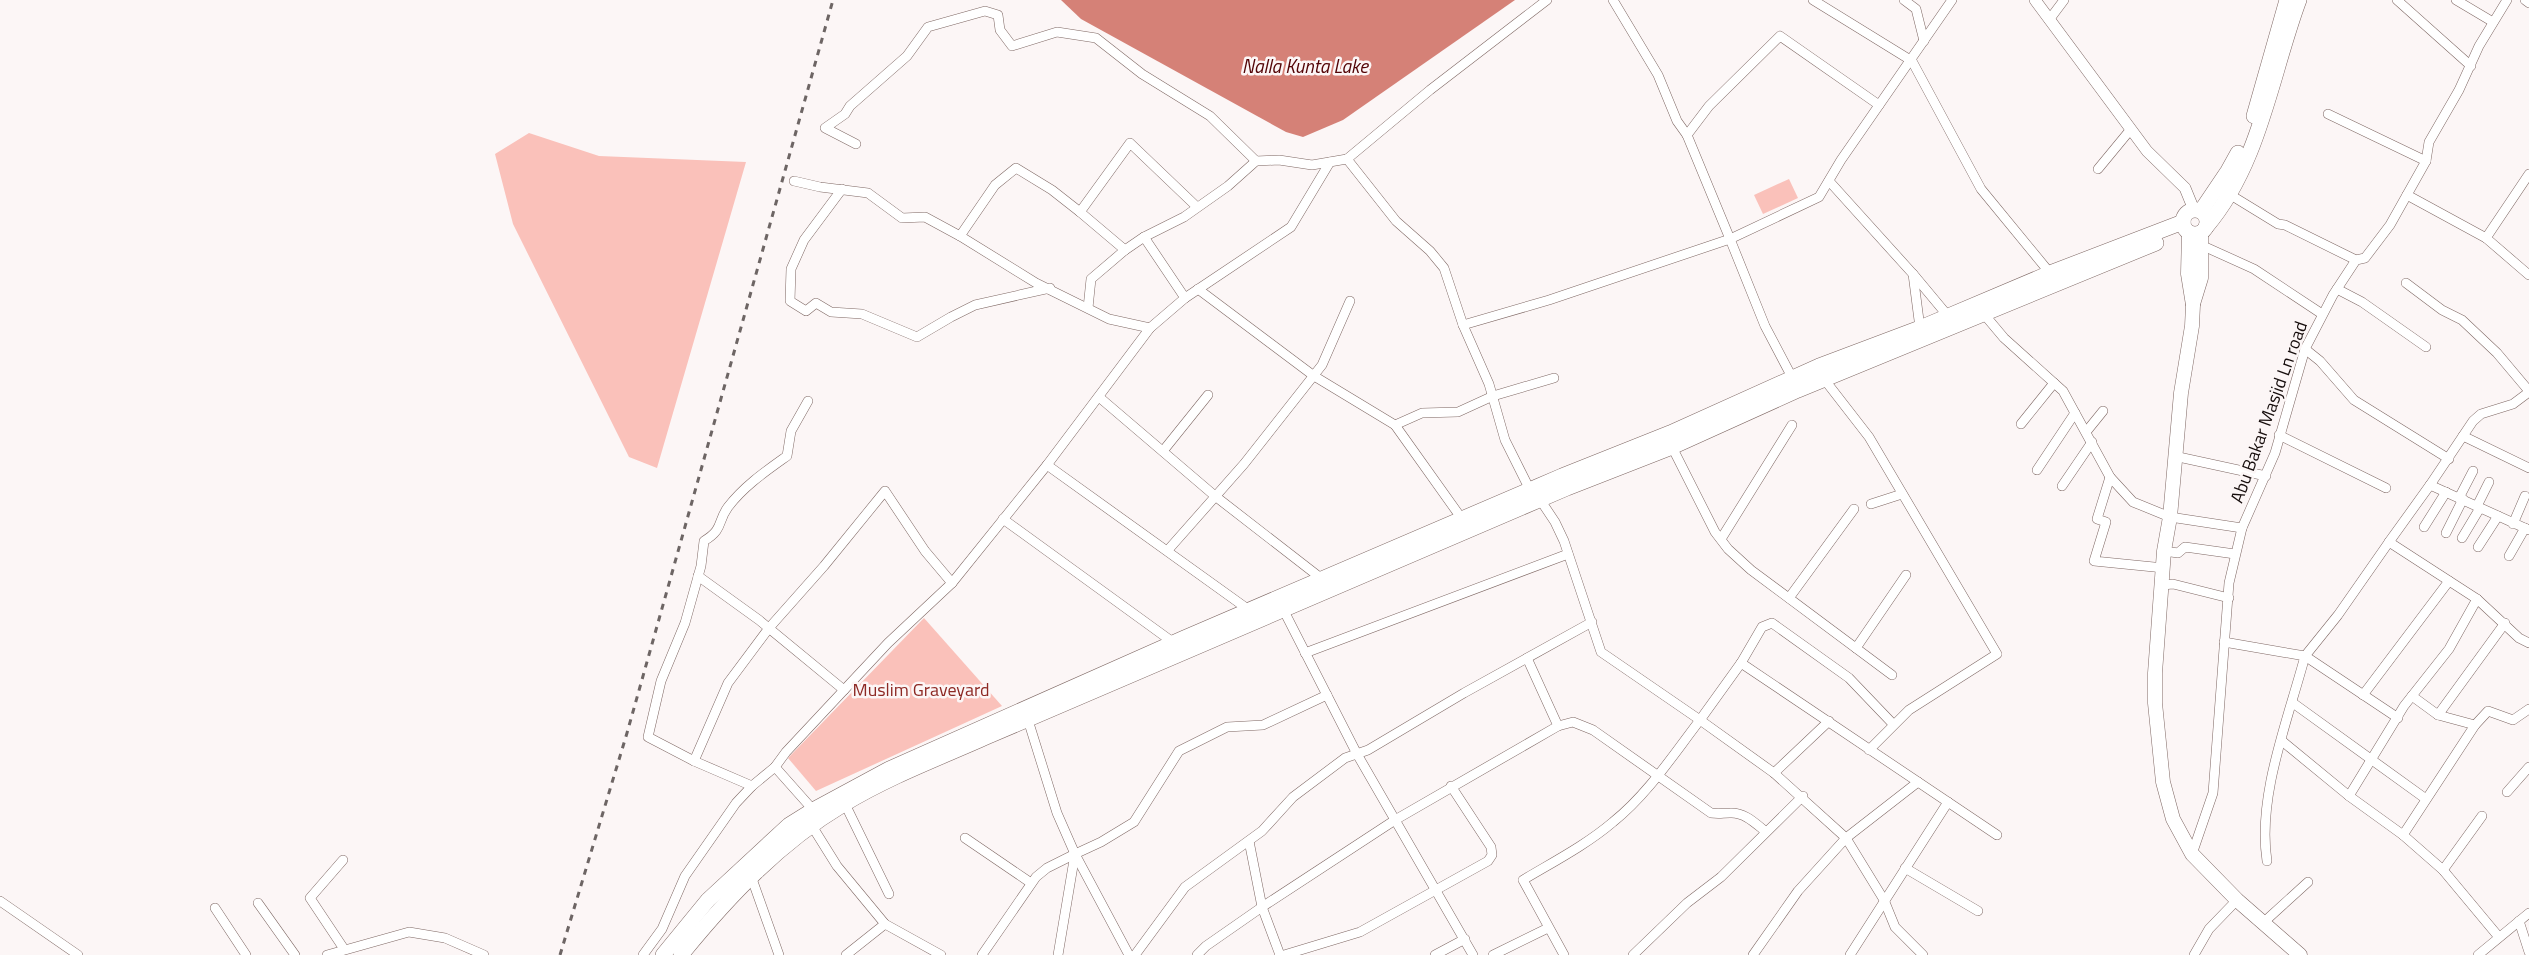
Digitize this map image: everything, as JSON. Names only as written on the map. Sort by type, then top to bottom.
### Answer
[{"type":"highway","points":[[2195,231],[2186,214],[2198,210],[2228,171],[2252,121],[2287,0]]},
{"type":"highway","points":[[663,955],[708,900],[784,830],[815,819],[991,734],[1284,611],[1670,433],[1796,384],[1824,380],[1984,313],[2195,231],[2218,213],[2249,151],[2270,97],[2299,0]]},
{"type":"highway","points":[[681,955],[705,924],[781,848],[815,819],[889,769],[1249,610],[1462,519],[1672,447],[1796,384],[1920,328],[2050,273],[2195,231],[2207,219],[2198,210]]},
{"type":"main road","points":[[2195,231],[2188,274],[2193,305],[2174,456],[2170,517],[2164,551],[2155,703],[2163,782],[2173,819],[2192,854],[2236,900],[2264,922],[2300,955]]},
{"type":"street","points":[[1088,308],[1091,280],[1125,250],[1184,217],[1228,186],[1256,161],[1279,160],[1312,165],[1347,159],[1437,85],[1547,0]]},
{"type":"street","points":[[1613,0],[1658,75],[1677,120],[1687,135],[1765,326],[1796,384]]},
{"type":"street","points":[[1814,0],[1912,61],[1981,189],[2050,273]]},
{"type":"street","points":[[1904,0],[1916,9],[1924,41]]},
{"type":"street","points":[[1463,325],[1549,300],[1730,239],[1819,197],[1879,105],[1912,61],[1952,0]]},
{"type":"street","points":[[2035,0],[2147,151],[2184,188],[2198,210]]},
{"type":"street","points":[[2049,20],[2064,0]]},
{"type":"street","points":[[2397,0],[2471,66]]},
{"type":"street","points":[[2456,0],[2473,4],[2493,22]]},
{"type":"street","name":"Abu Bakar Masjid Ln road","points":[[2192,854],[2213,793],[2229,598],[2228,582],[2242,528],[2266,476],[2304,349],[2322,314],[2356,260],[2365,258],[2378,243],[2407,195],[2426,161],[2429,142],[2493,22],[2507,0]]},
{"type":"street","points":[[2525,0],[2529,3]]},
{"type":"street","points":[[856,144],[825,128],[845,114],[850,106],[907,56],[928,27],[985,11],[998,15],[1000,30],[1012,46],[1057,32],[1096,38],[1142,74],[1210,116],[1256,161]]},
{"type":"street","points":[[1687,135],[1709,106],[1780,36],[1879,105]]},
{"type":"street","points":[[2328,114],[2426,161]]},
{"type":"street","points":[[2098,169],[2131,129]]},
{"type":"street","points":[[1080,212],[1130,143],[1197,207]]},
{"type":"street","points":[[1347,159],[1396,221],[1430,251],[1444,268],[1463,325],[1490,384],[1505,440],[1535,495],[1555,522],[1568,554],[1601,652],[1700,720],[1803,796],[1846,838],[1884,900],[1895,926],[1923,955]]},
{"type":"street","points":[[643,955],[662,929],[685,876],[736,803],[752,786],[775,768],[786,752],[888,643],[952,583],[1047,465],[1150,328],[1184,298],[1292,227],[1330,162]]},
{"type":"street","points":[[960,236],[996,185],[1016,168],[1052,190],[1125,250]]},
{"type":"street","points":[[2486,238],[2529,174]]},
{"type":"street","points":[[1829,181],[1913,274],[1948,316]]},
{"type":"street","points":[[794,182],[868,192],[902,218],[925,216],[1036,282],[1109,319],[1150,328]]},
{"type":"street","points":[[842,189],[804,240],[791,269],[790,301],[806,311],[816,303],[831,312],[862,314],[917,337],[951,316],[975,305],[1050,288]]},
{"type":"street","points":[[2229,194],[2278,224],[2285,225],[2356,260]]},
{"type":"street","points":[[2407,195],[2486,238],[2529,275]]},
{"type":"street","points":[[2195,231],[2322,314]]},
{"type":"street","points":[[1144,238],[1184,298]]},
{"type":"street","points":[[1913,274],[1920,328]]},
{"type":"street","points":[[2267,861],[2264,838],[2271,782],[2306,656],[2338,615],[2449,459],[2463,436],[2481,414],[2525,401],[2529,392],[2497,353],[2462,320],[2442,310],[2406,283]]},
{"type":"street","points":[[2337,289],[2362,302],[2426,347]]},
{"type":"street","points":[[1198,290],[1314,376],[1395,425],[1462,519]]},
{"type":"street","points":[[1168,550],[1314,376],[1322,365],[1350,301]]},
{"type":"street","points":[[1984,313],[2004,338],[2063,391],[2110,478],[2133,502],[2170,517],[2242,528]]},
{"type":"street","points":[[2304,349],[2320,361],[2354,400],[2449,459]]},
{"type":"street","points":[[1395,425],[1422,413],[1458,412],[1493,396],[1554,378]]},
{"type":"street","points":[[1824,380],[1869,437],[1997,654],[1909,710],[1869,750]]},
{"type":"street","points":[[2021,424],[2054,384]]},
{"type":"street","points":[[1162,451],[1208,395]]},
{"type":"street","points":[[1099,397],[1215,496],[1322,579]]},
{"type":"street","points":[[752,786],[694,761],[648,736],[661,681],[685,623],[698,576],[704,541],[716,533],[727,508],[758,477],[787,456],[791,430],[808,401]]},
{"type":"street","points":[[2086,432],[2103,411]]},
{"type":"street","points":[[2036,470],[2075,413]]},
{"type":"street","points":[[1721,539],[1792,425]]},
{"type":"street","points":[[2279,435],[2386,488]]},
{"type":"street","points":[[2463,436],[2529,468]]},
{"type":"street","points":[[2062,486],[2092,442]]},
{"type":"street","points":[[1672,447],[1693,491],[1721,539],[1751,570],[1892,675]]},
{"type":"street","points":[[2174,456],[2266,476]]},
{"type":"street","points":[[1047,465],[1168,550],[1249,610]]},
{"type":"street","points":[[2446,533],[2473,471]]},
{"type":"street","points":[[2110,478],[2097,519],[2106,522],[2094,561],[2164,568]]},
{"type":"street","points":[[2462,538],[2489,482]]},
{"type":"street","points":[[2430,486],[2527,529],[2509,556]]},
{"type":"street","points":[[694,761],[728,683],[769,628],[824,566],[885,491],[926,551],[952,583]]},
{"type":"street","points":[[2424,527],[2446,492]]},
{"type":"street","points":[[1871,504],[1902,494]]},
{"type":"street","points":[[2513,524],[2525,496]]},
{"type":"street","points":[[1789,598],[1854,509]]},
{"type":"street","points":[[2478,547],[2498,516]]},
{"type":"street","points":[[1003,519],[1174,643]]},
{"type":"street","points":[[2389,542],[2477,599],[2519,638],[2529,643]]},
{"type":"street","points":[[2164,551],[2178,553],[2185,547],[2235,554]]},
{"type":"street","points":[[1305,653],[1568,554]]},
{"type":"street","points":[[1856,648],[1906,575]]},
{"type":"street","points":[[698,576],[769,628],[844,690]]},
{"type":"street","points":[[2364,695],[2449,581]]},
{"type":"street","points":[[2162,585],[2173,584],[2229,598]]},
{"type":"street","points":[[2349,796],[2371,758],[2412,696],[2449,649],[2477,599]]},
{"type":"street","points":[[1284,611],[1357,754],[1473,955]]},
{"type":"street","points":[[1135,955],[1185,887],[1262,831],[1293,797],[1345,758],[1368,750],[1592,622]]},
{"type":"street","points":[[1552,955],[1562,952],[1523,880],[1613,823],[1632,805],[1700,720],[1741,663],[1762,627],[1772,623],[1849,678],[1893,724]]},
{"type":"street","points":[[2438,715],[2505,623]]},
{"type":"street","points":[[2224,642],[2306,656],[2398,718]]},
{"type":"street","points":[[1527,658],[1558,726]]},
{"type":"street","points":[[1741,663],[1997,835]]},
{"type":"street","points":[[982,955],[1031,882],[1047,868],[1102,842],[1134,822],[1179,751],[1227,727],[1263,725],[1327,695]]},
{"type":"street","points":[[2412,696],[2438,715],[2475,725]]},
{"type":"street","points":[[2293,703],[2426,799]]},
{"type":"street","points":[[2403,834],[2475,725],[2488,711],[2513,720],[2529,709]]},
{"type":"street","points":[[1028,720],[1057,813],[1075,854],[1129,955]]},
{"type":"street","points":[[1197,955],[1206,946],[1262,907],[1396,820],[1451,786],[1558,726],[1573,722],[1593,730],[1711,812],[1720,815],[1738,813],[1748,817],[1765,831]]},
{"type":"street","points":[[1774,773],[1830,722]]},
{"type":"street","points":[[2282,741],[2349,796],[2403,834],[2443,870],[2498,936]]},
{"type":"street","points":[[2507,792],[2529,767]]},
{"type":"street","points":[[775,768],[815,819],[837,866],[885,924],[941,955]]},
{"type":"street","points":[[1753,955],[1798,891],[1846,838],[1918,782]]},
{"type":"street","points":[[1249,841],[1262,907],[1282,955],[1360,932],[1488,861],[1492,855],[1491,847],[1451,786]]},
{"type":"street","points":[[1633,955],[1687,903],[1721,877],[1765,831],[1803,796]]},
{"type":"street","points":[[1850,955],[1948,802]]},
{"type":"street","points":[[845,804],[889,894]]},
{"type":"street","points":[[2443,870],[2482,816]]},
{"type":"street","points":[[965,838],[1031,882]]},
{"type":"street","points":[[1058,955],[1075,854]]},
{"type":"street","points":[[343,860],[310,898],[344,949]]},
{"type":"street","points":[[1905,868],[1978,912]]},
{"type":"street","points":[[751,876],[779,955]]},
{"type":"street","points":[[2264,922],[2308,882]]},
{"type":"street","points":[[2194,955],[2209,929],[2236,900]]},
{"type":"street","points":[[0,901],[78,955]]},
{"type":"street","points":[[258,903],[295,955]]},
{"type":"street","points":[[216,908],[246,955]]},
{"type":"street","points":[[2478,955],[2498,936],[2529,913]]},
{"type":"street","points":[[2519,921],[2529,952]]},
{"type":"street","points":[[846,955],[885,924]]},
{"type":"street","points":[[1493,955],[1548,928]]},
{"type":"street","points":[[327,955],[409,932],[445,938],[484,955]]},
{"type":"street","points":[[1436,955],[1465,939]]},
{"type":"green space","points":[[529,133],[599,156],[746,162],[657,468],[629,457],[513,224],[495,154]]},
{"type":"green space","points":[[1789,179],[1798,198],[1763,214],[1754,195]]},
{"type":"green space","name":"Muslim Graveyard","points":[[924,618],[1002,706],[816,791],[788,758]]},
{"type":"water","name":"Nalla Kunta Lake","points":[[1061,0],[1515,0],[1343,120],[1303,137],[1286,132],[1081,19]]},
{"type":"railway","points":[[560,955],[627,733],[833,0]]}]
